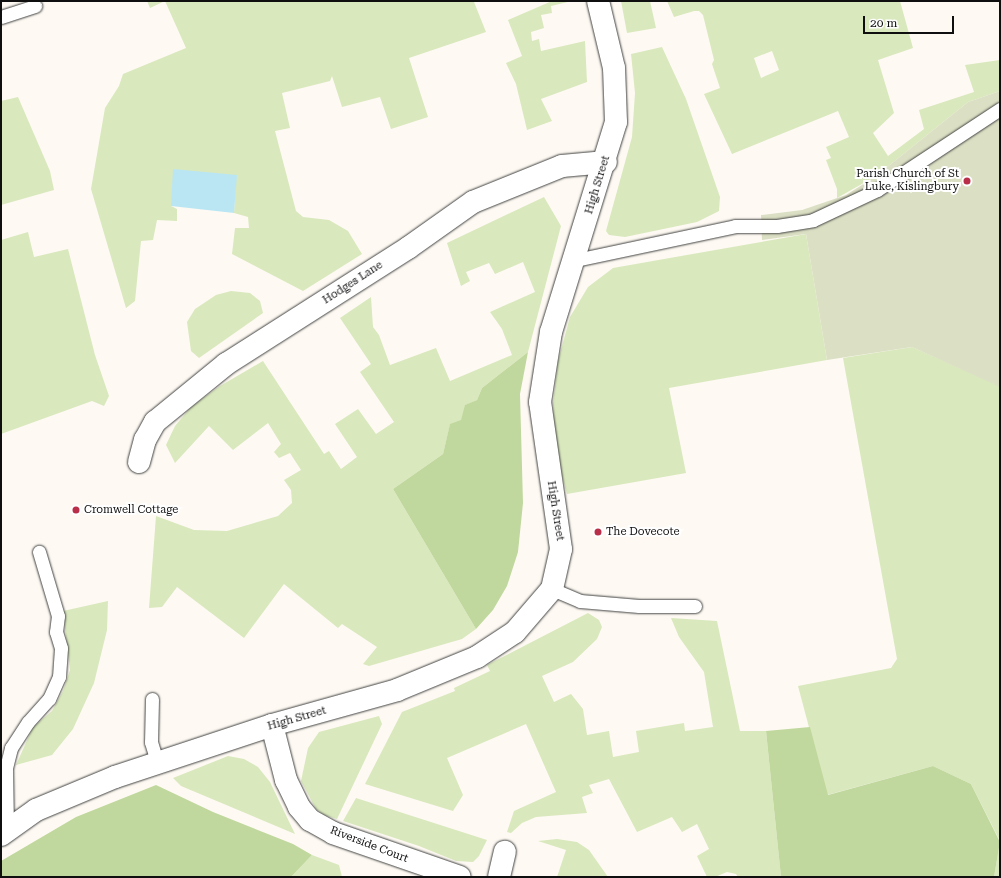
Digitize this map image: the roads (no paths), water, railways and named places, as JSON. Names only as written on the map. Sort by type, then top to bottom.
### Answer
[{"type":"street","name":"High Street","points":[[4,833],[36,810],[157,762],[272,725],[397,690],[477,658],[515,632],[552,589],[560,549],[540,402],[551,332],[571,261],[606,162],[616,122],[614,68],[598,1]]},
{"type":"street","name":"Hodges Lane","points":[[139,462],[145,440],[155,422],[226,364],[408,248],[473,202],[562,166],[606,162]]},
{"type":"street","name":"Riverside Court","points":[[272,725],[286,780],[299,807],[310,820],[333,833],[460,877]]},
{"type":"street","points":[[499,877],[505,852]]},
{"type":"lane","points":[[1,17],[35,6]]},
{"type":"lane","points":[[571,261],[735,226],[770,227],[813,220],[877,190],[1000,109]]},
{"type":"lane","points":[[4,833],[6,768],[11,748],[28,722],[49,698],[59,677],[61,648],[56,632],[58,616],[39,552]]},
{"type":"lane","points":[[552,589],[580,601],[640,606],[695,606]]},
{"type":"lane","points":[[152,699],[151,742],[157,762]]},
{"type":"water","points":[[173,169],[237,175],[234,213],[171,206]]},
{"type":"place","name":"Parish Church of St Luke, Kislingbury","points":[[967,181]]},
{"type":"place","name":"Cromwell Cottage","points":[[76,510]]},
{"type":"place","name":"The Dovecote","points":[[598,532]]}]
